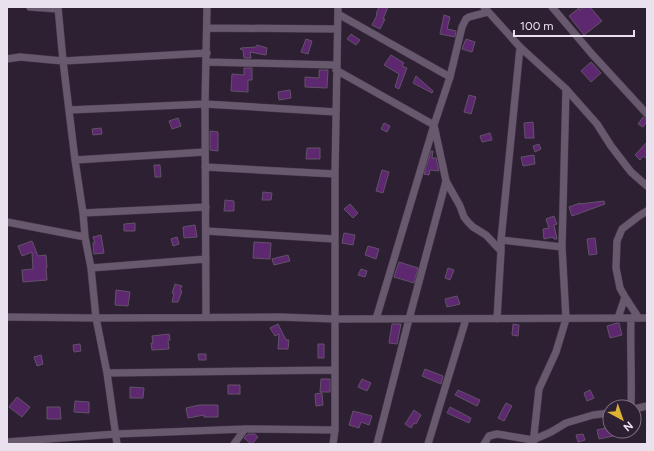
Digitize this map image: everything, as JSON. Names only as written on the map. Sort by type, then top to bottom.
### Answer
[{"type":"street","points":[[30,7],[58,8],[63,61],[85,237],[91,268],[96,318],[107,373],[117,444]]},
{"type":"street","points":[[206,316],[205,104],[207,7]]},
{"type":"street","points":[[552,7],[591,53],[647,114]]},
{"type":"street","points":[[333,444],[335,430],[334,239],[338,10],[450,77]]},
{"type":"street","points":[[376,319],[434,125],[450,77],[462,27],[466,19],[469,17],[486,10],[520,47],[566,89],[598,124],[611,146],[631,172],[647,186]]},
{"type":"street","points":[[207,28],[337,29]]},
{"type":"street","points":[[497,319],[501,240],[520,47]]},
{"type":"street","points":[[7,59],[20,58],[63,61],[207,53]]},
{"type":"street","points":[[206,62],[336,68],[434,125],[446,181],[460,206],[464,218],[473,227],[486,235],[501,251]]},
{"type":"street","points":[[533,442],[539,389],[556,352],[566,319],[562,247],[566,89]]},
{"type":"street","points":[[69,110],[205,104],[336,112]]},
{"type":"street","points":[[75,160],[205,152]]},
{"type":"street","points":[[206,167],[335,174]]},
{"type":"street","points":[[377,444],[446,181]]},
{"type":"street","points":[[82,213],[206,206]]},
{"type":"street","points":[[630,399],[630,349],[635,318],[620,288],[616,268],[616,240],[622,229],[647,211]]},
{"type":"street","points":[[7,222],[85,237]]},
{"type":"street","points":[[206,231],[334,239]]},
{"type":"street","points":[[501,240],[562,247]]},
{"type":"street","points":[[91,268],[206,259]]},
{"type":"street","points":[[618,318],[625,297]]},
{"type":"street","points":[[7,317],[96,318],[206,316],[335,319],[647,318]]},
{"type":"street","points":[[428,444],[466,319]]},
{"type":"street","points":[[107,373],[334,370]]},
{"type":"street","points":[[484,444],[489,436],[497,434],[533,442],[566,423],[602,414]]},
{"type":"street","points":[[7,443],[116,434],[245,429],[335,430]]},
{"type":"street","points":[[234,444],[245,429]]},
{"type":"building","points":[[379,7],[388,7],[383,19],[385,19],[380,29],[372,25]]},
{"type":"building","points":[[584,7],[590,7],[602,21],[584,35],[569,16],[579,8],[580,10]]},
{"type":"building","points":[[444,15],[450,17],[447,29],[456,31],[455,37],[440,34]]},
{"type":"building","points":[[351,34],[360,40],[356,45],[347,39]]},
{"type":"building","points":[[306,39],[312,41],[308,54],[301,52]]},
{"type":"building","points":[[466,39],[475,42],[472,52],[462,49]]},
{"type":"building","points":[[257,45],[267,48],[266,55],[250,52],[251,58],[244,58],[243,50],[240,49],[241,48],[256,47]]},
{"type":"building","points":[[391,55],[404,63],[402,66],[407,68],[399,89],[395,87],[399,74],[384,65]]},
{"type":"building","points":[[591,62],[601,73],[591,82],[581,71]]},
{"type":"building","points":[[244,68],[252,68],[252,80],[248,80],[248,92],[231,91],[232,74],[244,75]]},
{"type":"building","points":[[319,70],[328,70],[327,88],[305,87],[305,77],[319,78]]},
{"type":"building","points":[[416,76],[433,91],[432,93],[413,83]]},
{"type":"building","points":[[290,90],[291,98],[279,100],[278,92]]},
{"type":"building","points":[[469,95],[476,97],[471,114],[464,112]]},
{"type":"building","points":[[643,117],[647,121],[643,127],[638,124]]},
{"type":"building","points":[[178,118],[181,126],[172,129],[169,121]]},
{"type":"building","points":[[533,122],[534,138],[525,138],[524,123]]},
{"type":"building","points":[[384,123],[390,126],[387,132],[381,129]]},
{"type":"building","points":[[101,128],[102,134],[93,135],[92,129]]},
{"type":"building","points":[[210,131],[218,132],[218,151],[210,150]]},
{"type":"building","points":[[490,133],[492,140],[482,142],[480,136]]},
{"type":"building","points":[[647,142],[647,159],[643,156],[640,160],[635,155]]},
{"type":"building","points":[[539,144],[541,149],[535,152],[533,146]]},
{"type":"building","points":[[307,148],[320,148],[320,159],[306,159]]},
{"type":"building","points":[[431,151],[433,151],[432,158],[436,158],[439,171],[430,170],[429,175],[424,174]]},
{"type":"building","points":[[534,155],[535,164],[523,166],[521,157]]},
{"type":"building","points":[[154,165],[160,165],[161,177],[155,177]]},
{"type":"building","points":[[382,170],[389,172],[383,193],[376,191]]},
{"type":"building","points":[[263,192],[272,193],[271,200],[262,200]]},
{"type":"building","points":[[225,200],[234,201],[234,211],[224,211]]},
{"type":"building","points":[[604,201],[605,204],[572,216],[569,207],[580,203]]},
{"type":"building","points":[[350,204],[358,213],[353,218],[344,209]]},
{"type":"building","points":[[554,216],[557,224],[554,225],[557,239],[554,239],[553,237],[544,239],[543,229],[549,228],[546,219]]},
{"type":"building","points":[[135,223],[135,231],[124,231],[124,224]]},
{"type":"building","points":[[195,225],[197,237],[184,238],[183,227]]},
{"type":"building","points":[[344,233],[355,235],[353,245],[342,243]]},
{"type":"building","points":[[101,235],[104,253],[94,254],[93,243],[95,243],[93,237]]},
{"type":"building","points":[[177,237],[179,244],[173,246],[171,239]]},
{"type":"building","points":[[595,238],[597,254],[589,255],[587,239]]},
{"type":"building","points":[[32,241],[38,256],[46,255],[47,280],[23,282],[22,270],[33,269],[32,252],[22,256],[18,246]]},
{"type":"building","points":[[254,242],[271,243],[270,259],[253,258]]},
{"type":"building","points":[[368,246],[379,249],[376,259],[365,255]]},
{"type":"building","points":[[288,255],[290,261],[274,265],[272,259]]},
{"type":"building","points":[[399,262],[418,268],[414,283],[394,277]]},
{"type":"building","points":[[448,268],[454,270],[450,280],[445,278]]},
{"type":"building","points":[[361,269],[367,271],[365,277],[358,275]]},
{"type":"building","points":[[175,284],[182,286],[180,290],[182,291],[178,302],[172,302],[174,293],[172,293]]},
{"type":"building","points":[[116,290],[130,292],[128,306],[115,305]]},
{"type":"building","points":[[457,296],[460,304],[447,307],[445,299]]},
{"type":"building","points":[[619,323],[622,335],[610,338],[607,326]]},
{"type":"building","points":[[278,324],[286,340],[289,340],[288,349],[278,349],[279,334],[275,336],[270,328]]},
{"type":"building","points":[[392,324],[401,324],[397,344],[389,343]]},
{"type":"building","points":[[513,324],[519,325],[518,336],[512,335]]},
{"type":"building","points":[[169,334],[169,349],[152,350],[152,336]]},
{"type":"building","points":[[80,344],[81,351],[74,352],[73,345]]},
{"type":"building","points":[[318,344],[324,344],[324,358],[318,358]]},
{"type":"building","points":[[198,354],[206,354],[206,360],[199,360]]},
{"type":"building","points":[[41,355],[43,364],[37,366],[34,357]]},
{"type":"building","points":[[425,369],[443,376],[441,384],[422,376]]},
{"type":"building","points":[[321,379],[330,379],[330,392],[320,392]]},
{"type":"building","points":[[362,379],[371,383],[367,391],[358,387]]},
{"type":"building","points":[[228,385],[240,385],[240,394],[228,394]]},
{"type":"building","points":[[130,387],[144,388],[143,398],[130,398]]},
{"type":"building","points":[[458,390],[480,400],[477,406],[455,395]]},
{"type":"building","points":[[590,390],[594,398],[587,401],[584,393]]},
{"type":"building","points":[[322,393],[323,405],[316,406],[315,394]]},
{"type":"building","points":[[17,397],[30,407],[22,417],[9,407]]},
{"type":"building","points":[[75,401],[89,402],[89,413],[74,412]]},
{"type":"building","points":[[506,403],[512,406],[504,421],[498,418]]},
{"type":"building","points":[[199,405],[218,405],[218,417],[204,417],[204,415],[188,418],[186,408]]},
{"type":"building","points":[[47,407],[60,407],[61,419],[47,419]]},
{"type":"building","points":[[450,407],[471,418],[469,423],[447,413]]},
{"type":"building","points":[[414,410],[421,415],[416,424],[414,423],[411,428],[405,424]]},
{"type":"building","points":[[353,411],[372,416],[369,425],[361,422],[359,428],[349,425]]},
{"type":"building","points":[[602,429],[602,438],[599,439],[597,430]]},
{"type":"building","points":[[248,434],[255,434],[258,437],[252,444],[244,438]]},
{"type":"building","points":[[583,434],[585,440],[578,442],[576,435]]}]
